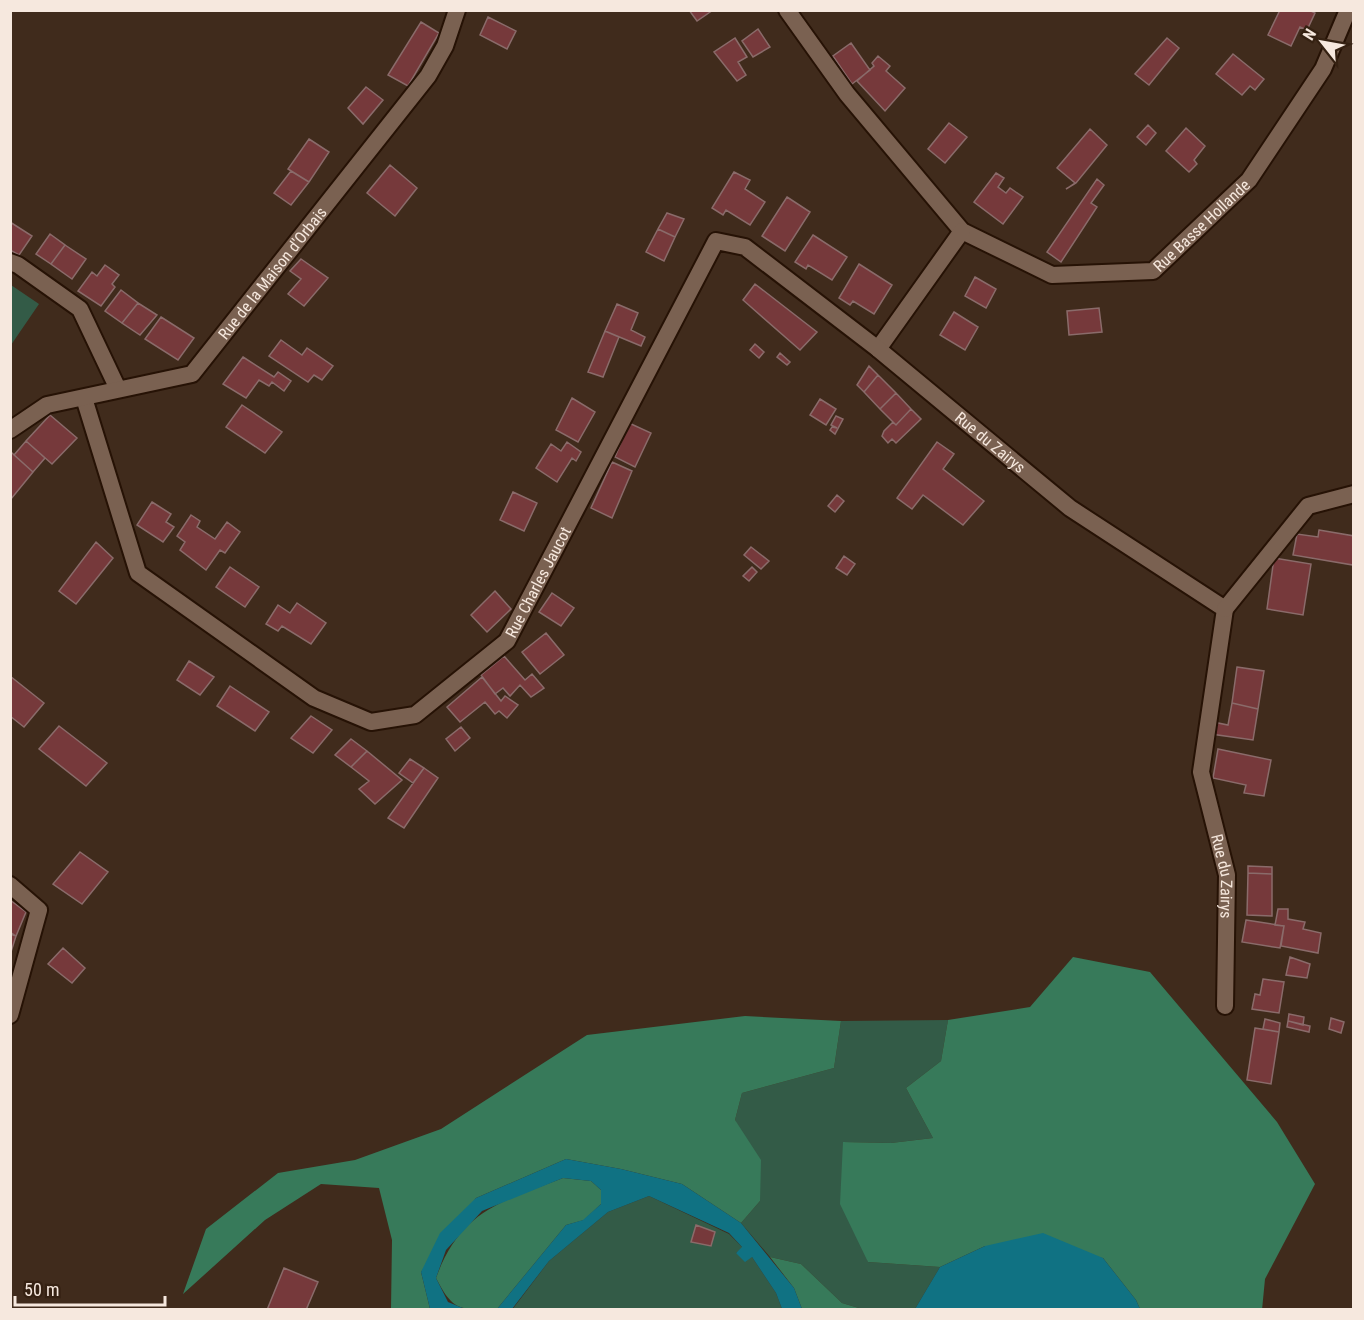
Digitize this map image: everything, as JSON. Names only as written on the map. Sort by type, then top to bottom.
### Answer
[{"type":"street","name":"Rue de la Maison d'Orbais","points":[[10,430],[47,405],[192,374],[428,76],[445,46],[457,10]]},
{"type":"street","name":"Rue Basse Hollande","points":[[788,10],[847,94],[962,231],[1052,275],[1153,271],[1249,180],[1323,69],[1348,10]]},
{"type":"street","points":[[878,349],[962,231]]},
{"type":"street","name":"Rue Charles Jaucot","points":[[84,398],[138,573],[314,698],[371,722],[415,715],[507,641],[716,241],[745,247],[878,349]]},
{"type":"street","points":[[10,262],[18,265],[80,309],[118,389]]},
{"type":"street","name":"Rue du Zairys","points":[[878,349],[1070,508],[1225,609],[1201,772],[1227,875],[1225,1006]]},
{"type":"street","points":[[1225,609],[1308,506],[1353,494]]},
{"type":"street","points":[[10,885],[39,910],[10,1015]]},
{"type":"green space","points":[[11,285],[39,304],[11,345]]},
{"type":"green space","points":[[1073,957],[1150,972],[1277,1122],[1315,1184],[1265,1279],[1262,1310],[1140,1309],[1136,1300],[1103,1258],[985,1246],[940,1267],[868,1262],[840,1204],[843,1142],[891,1143],[933,1138],[906,1088],[941,1061],[948,1020],[1030,1007]]},
{"type":"green space","points":[[745,1016],[841,1021],[834,1068],[742,1093],[735,1120],[761,1160],[760,1201],[741,1223],[682,1184],[621,1169],[566,1159],[476,1198],[421,1272],[430,1309],[391,1309],[392,1240],[379,1188],[321,1184],[265,1220],[183,1294],[206,1229],[278,1173],[355,1160],[441,1129],[587,1035]]},
{"type":"green space","points":[[948,1020],[941,1061],[906,1088],[933,1138],[891,1143],[844,1142],[868,1262],[940,1267],[915,1309],[862,1309],[842,1303],[801,1264],[770,1257],[741,1223],[760,1201],[735,1120],[742,1093],[834,1068],[841,1021]]},
{"type":"green space","points":[[563,1178],[591,1181],[601,1190],[601,1204],[584,1220],[566,1225],[497,1309],[466,1308],[453,1303],[436,1278],[446,1255],[458,1237],[471,1223],[502,1202]]},
{"type":"green space","points":[[649,1196],[729,1234],[743,1248],[736,1253],[752,1257],[776,1293],[782,1309],[512,1310],[549,1261],[608,1212]]},
{"type":"green space","points":[[770,1257],[801,1264],[842,1303],[862,1309],[802,1309],[794,1288]]},
{"type":"water","points":[[566,1159],[621,1169],[682,1184],[741,1223],[794,1288],[802,1309],[782,1309],[776,1293],[752,1257],[745,1262],[736,1253],[742,1247],[729,1233],[649,1196],[608,1212],[549,1261],[512,1309],[497,1309],[566,1225],[583,1220],[601,1204],[601,1190],[591,1181],[563,1178],[482,1211],[446,1250],[436,1278],[448,1302],[465,1309],[430,1309],[421,1272],[440,1233],[476,1198]]},
{"type":"water","points":[[1043,1233],[1103,1258],[1136,1300],[1140,1309],[915,1309],[940,1267],[985,1246]]},
{"type":"building","points":[[689,10],[713,10],[697,21]]},
{"type":"building","points":[[1280,10],[1309,10],[1315,13],[1307,30],[1300,27],[1291,46],[1268,35]]},
{"type":"building","points":[[488,17],[516,31],[507,49],[480,35]]},
{"type":"building","points":[[421,22],[439,33],[408,86],[388,75]]},
{"type":"building","points":[[758,29],[770,47],[753,57],[742,41]]},
{"type":"building","points":[[735,38],[747,57],[738,62],[746,75],[737,81],[714,52]]},
{"type":"building","points":[[1167,38],[1179,48],[1149,85],[1135,74]]},
{"type":"building","points":[[851,43],[870,70],[852,84],[833,56]]},
{"type":"building","points":[[1233,54],[1264,79],[1255,90],[1250,86],[1242,95],[1216,74]]},
{"type":"building","points":[[878,56],[890,66],[886,71],[905,88],[885,111],[857,81],[874,66],[872,63]]},
{"type":"building","points":[[366,87],[383,100],[363,124],[348,108]]},
{"type":"building","points":[[949,123],[967,137],[945,163],[928,149]]},
{"type":"building","points":[[1148,125],[1156,133],[1146,145],[1137,137]]},
{"type":"building","points":[[1186,128],[1205,146],[1194,160],[1197,164],[1189,172],[1166,151]]},
{"type":"building","points":[[1090,129],[1107,145],[1076,183],[1066,189],[1075,183],[1057,168]]},
{"type":"building","points":[[309,139],[329,152],[309,182],[288,169]]},
{"type":"building","points":[[390,165],[417,188],[395,216],[367,193]]},
{"type":"building","points":[[291,171],[309,182],[291,205],[274,193]]},
{"type":"building","points":[[734,172],[750,180],[745,189],[765,202],[750,225],[726,210],[723,215],[712,208]]},
{"type":"building","points":[[996,173],[1004,178],[998,187],[1006,193],[1010,188],[1023,197],[1003,224],[974,202]]},
{"type":"building","points":[[1097,179],[1104,185],[1091,203],[1097,207],[1061,262],[1047,252]]},
{"type":"building","points":[[787,197],[810,212],[785,251],[762,236]]},
{"type":"building","points":[[667,213],[684,219],[675,237],[658,229]]},
{"type":"building","points":[[10,222],[32,236],[19,255],[10,250]]},
{"type":"building","points":[[658,229],[675,237],[664,261],[646,252]]},
{"type":"building","points":[[50,234],[65,245],[51,264],[36,254]]},
{"type":"building","points":[[813,235],[847,257],[832,280],[808,265],[806,269],[795,262]]},
{"type":"building","points":[[65,245],[86,259],[72,279],[51,264]]},
{"type":"building","points":[[301,259],[328,278],[304,306],[288,294],[301,279],[290,271]]},
{"type":"building","points":[[859,264],[892,285],[874,314],[853,301],[850,305],[839,298]]},
{"type":"building","points":[[105,265],[119,275],[112,284],[115,287],[101,306],[78,291],[92,272],[97,276]]},
{"type":"building","points":[[975,277],[996,289],[986,308],[965,296]]},
{"type":"building","points":[[755,284],[817,332],[800,350],[743,300]]},
{"type":"building","points":[[121,290],[138,303],[122,323],[105,311]]},
{"type":"building","points":[[138,303],[157,315],[140,335],[122,323]]},
{"type":"building","points":[[617,304],[638,313],[631,330],[645,337],[641,346],[605,331]]},
{"type":"building","points":[[1099,308],[1102,332],[1069,335],[1067,311]]},
{"type":"building","points":[[954,312],[978,327],[965,350],[940,335]]},
{"type":"building","points":[[161,317],[194,338],[178,360],[145,339]]},
{"type":"building","points":[[605,331],[619,337],[603,377],[588,372]]},
{"type":"building","points":[[281,340],[302,355],[307,348],[333,366],[322,380],[314,375],[308,382],[269,356]]},
{"type":"building","points":[[755,344],[764,352],[759,358],[750,350]]},
{"type":"building","points":[[780,353],[790,362],[787,365],[777,357]]},
{"type":"building","points":[[243,357],[274,377],[278,372],[291,381],[284,391],[272,382],[269,386],[259,380],[246,398],[223,384]]},
{"type":"building","points":[[869,366],[878,375],[864,392],[857,385]]},
{"type":"building","points":[[878,375],[896,393],[880,409],[864,392]]},
{"type":"building","points":[[896,393],[911,409],[896,425],[880,409]]},
{"type":"building","points":[[572,398],[595,412],[578,442],[556,430]]},
{"type":"building","points":[[820,399],[836,409],[826,425],[810,415]]},
{"type":"building","points":[[242,405],[282,432],[265,453],[226,427]]},
{"type":"building","points":[[911,409],[921,419],[896,443],[892,439],[888,443],[882,436],[884,431],[893,422],[896,425]]},
{"type":"building","points":[[50,415],[77,438],[52,464],[26,441]]},
{"type":"building","points":[[836,416],[843,419],[835,434],[830,430],[832,427],[837,428],[831,425]]},
{"type":"building","points":[[629,423],[651,433],[635,467],[615,457]]},
{"type":"building","points":[[26,441],[45,458],[33,472],[14,455]]},
{"type":"building","points":[[567,442],[581,452],[576,461],[572,458],[557,482],[536,468],[551,444],[561,451]]},
{"type":"building","points":[[937,442],[954,454],[943,469],[984,501],[963,525],[923,495],[912,509],[897,498]]},
{"type":"building","points":[[12,453],[33,472],[11,499],[10,454]]},
{"type":"building","points":[[612,462],[632,471],[612,518],[591,508]]},
{"type":"building","points":[[513,492],[537,503],[524,531],[500,520]]},
{"type":"building","points":[[837,495],[844,501],[835,512],[828,506]]},
{"type":"building","points":[[152,502],[171,514],[166,522],[174,527],[163,542],[137,525]]},
{"type":"building","points":[[191,515],[200,521],[197,527],[215,539],[227,522],[240,532],[225,553],[220,550],[206,570],[180,550],[185,542],[177,536]]},
{"type":"building","points":[[1319,530],[1354,536],[1353,565],[1293,555],[1297,534],[1318,537]]},
{"type":"building","points":[[96,542],[113,558],[76,604],[59,591]]},
{"type":"building","points":[[751,547],[769,561],[761,569],[744,555]]},
{"type":"building","points":[[844,556],[855,564],[847,575],[836,568]]},
{"type":"building","points":[[1274,558],[1311,564],[1303,615],[1267,609]]},
{"type":"building","points":[[230,567],[259,587],[245,607],[216,587]]},
{"type":"building","points":[[752,567],[757,572],[749,581],[743,576]]},
{"type":"building","points":[[495,591],[511,609],[487,632],[471,615]]},
{"type":"building","points":[[552,593],[574,608],[561,626],[539,612]]},
{"type":"building","points":[[297,603],[326,623],[311,644],[282,626],[278,631],[266,624],[278,605],[290,613]]},
{"type":"building","points":[[546,633],[564,655],[540,674],[522,652]]},
{"type":"building","points":[[504,656],[525,680],[532,674],[544,688],[531,697],[520,685],[510,696],[503,688],[495,694],[481,675]]},
{"type":"building","points":[[189,661],[214,677],[200,695],[177,680]]},
{"type":"building","points":[[1237,667],[1264,671],[1258,709],[1232,703]]},
{"type":"building","points":[[10,676],[44,703],[24,727],[10,716]]},
{"type":"building","points":[[482,677],[501,701],[505,696],[518,705],[507,718],[499,711],[495,714],[485,702],[460,722],[447,707]]},
{"type":"building","points":[[230,686],[269,712],[255,731],[217,706]]},
{"type":"building","points":[[1232,703],[1258,709],[1253,740],[1211,734],[1213,722],[1228,725]]},
{"type":"building","points":[[311,716],[332,730],[313,753],[291,738]]},
{"type":"building","points":[[59,726],[107,763],[86,786],[39,749]]},
{"type":"building","points":[[461,727],[470,738],[455,751],[446,739]]},
{"type":"building","points":[[351,739],[367,751],[351,767],[335,755]]},
{"type":"building","points":[[1218,749],[1271,760],[1264,796],[1244,793],[1246,785],[1213,778]]},
{"type":"building","points":[[367,751],[402,780],[375,804],[359,789],[369,781],[351,767]]},
{"type":"building","points":[[410,759],[424,768],[413,783],[399,773]]},
{"type":"building","points":[[424,768],[438,778],[404,828],[388,818]]},
{"type":"building","points":[[80,852],[108,872],[82,904],[53,884]]},
{"type":"building","points":[[1248,866],[1272,867],[1272,874],[1248,873]]},
{"type":"building","points":[[1248,873],[1272,874],[1272,916],[1247,915]]},
{"type":"building","points":[[10,900],[26,912],[16,936],[10,932]]},
{"type":"building","points":[[1278,909],[1288,909],[1288,919],[1305,922],[1303,929],[1321,933],[1318,953],[1281,946],[1284,926],[1275,925]]},
{"type":"building","points":[[1246,920],[1284,926],[1280,948],[1242,942]]},
{"type":"building","points":[[10,934],[16,936],[10,955]]},
{"type":"building","points":[[63,948],[85,968],[72,983],[48,964]]},
{"type":"building","points":[[1290,957],[1310,964],[1307,978],[1286,975]]},
{"type":"building","points":[[1263,979],[1284,982],[1279,1013],[1252,1009],[1255,994],[1260,995]]},
{"type":"building","points":[[1289,1014],[1304,1017],[1303,1025],[1288,1021]]},
{"type":"building","points":[[1331,1018],[1344,1022],[1341,1033],[1329,1029]]},
{"type":"building","points":[[1265,1019],[1280,1023],[1279,1032],[1263,1029]]},
{"type":"building","points":[[1288,1021],[1310,1026],[1309,1032],[1287,1027]]},
{"type":"building","points":[[1255,1028],[1279,1032],[1271,1084],[1247,1080]]},
{"type":"building","points":[[696,1225],[715,1232],[711,1246],[691,1242]]},
{"type":"building","points":[[284,1268],[318,1282],[306,1310],[267,1310]]}]
